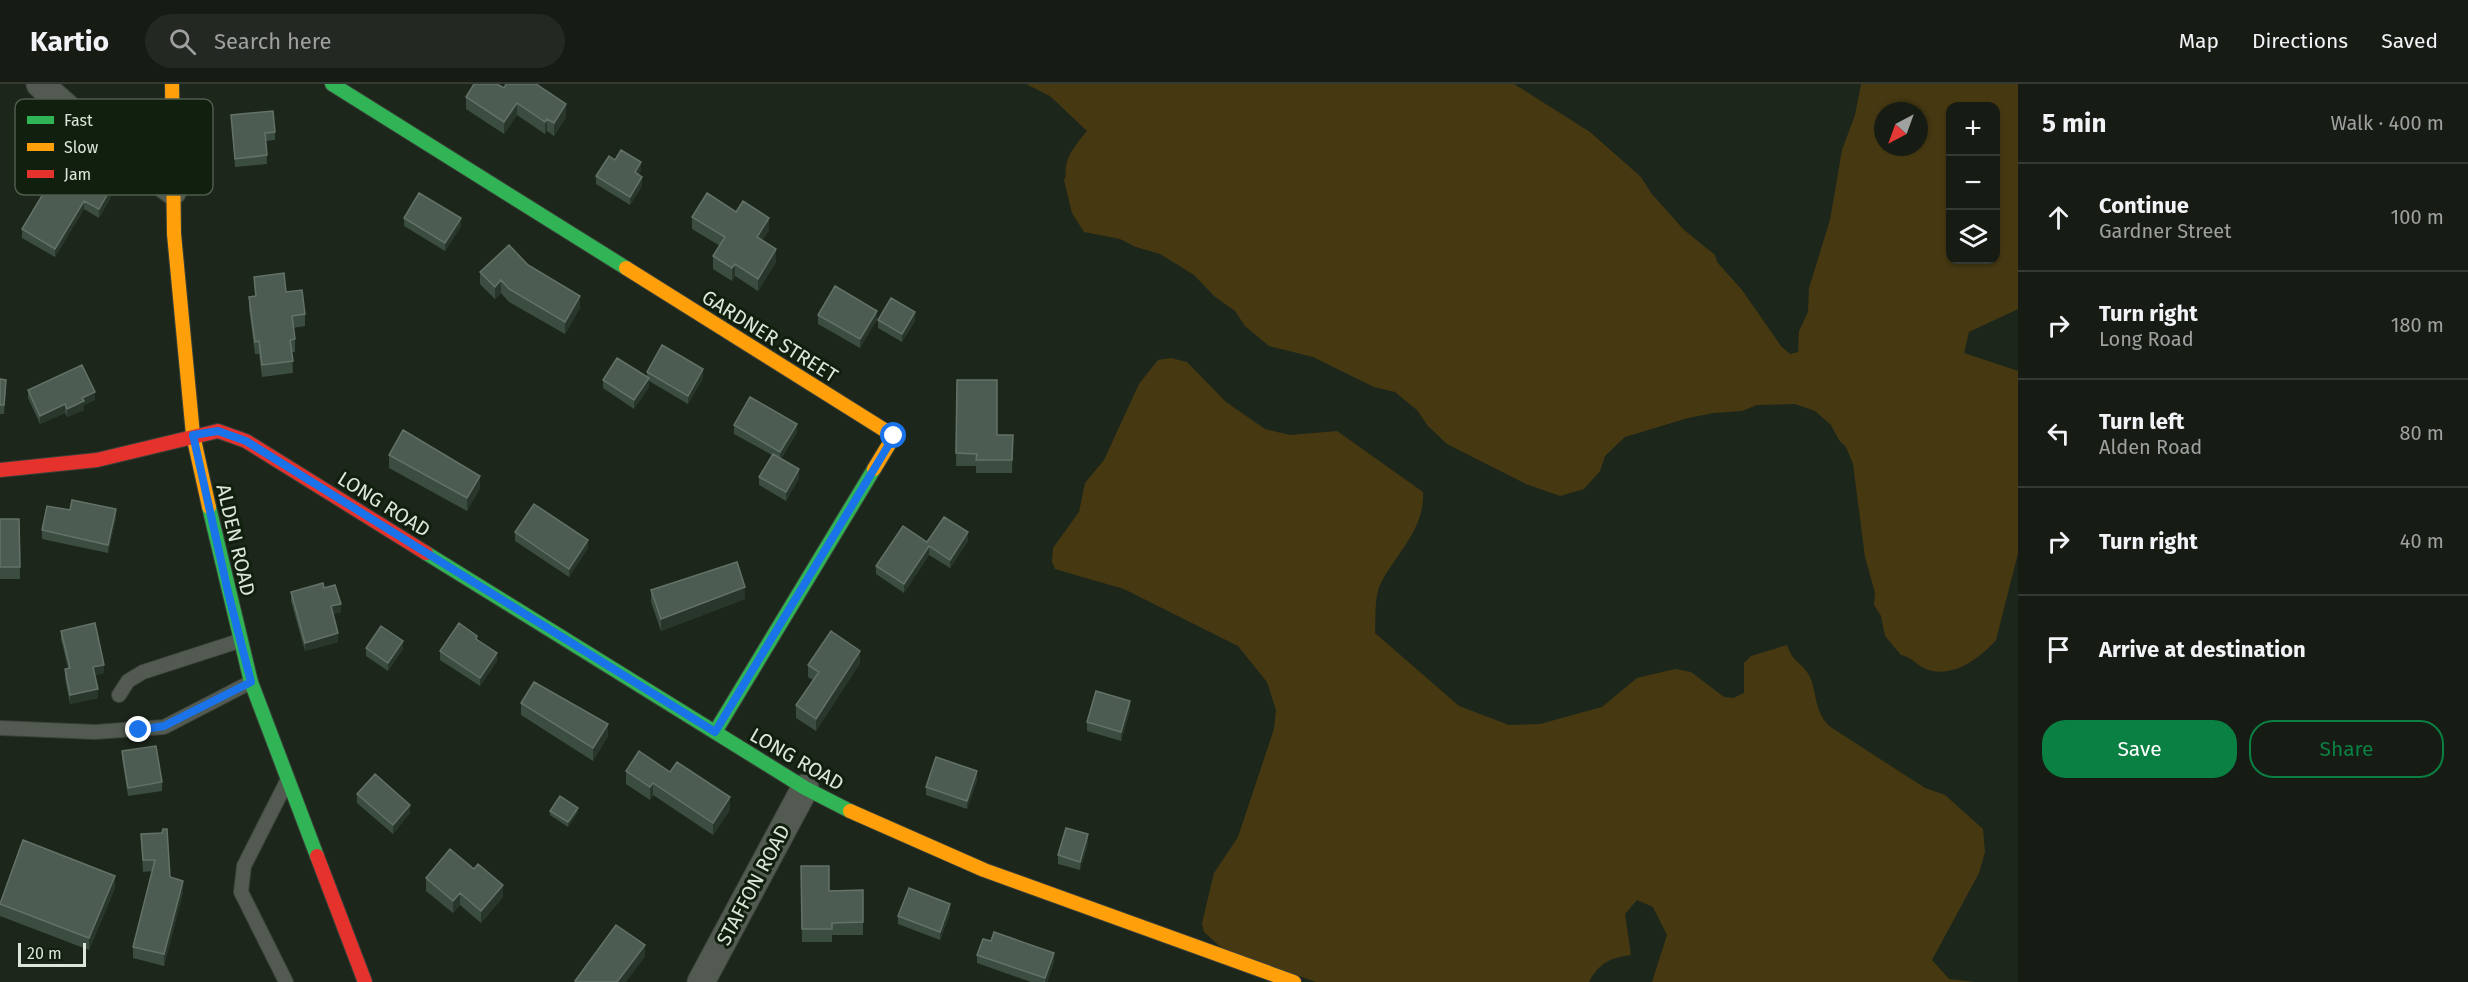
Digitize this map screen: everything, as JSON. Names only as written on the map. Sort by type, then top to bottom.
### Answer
[{"type":"street","points":[[40,84],[57,99]]},
{"type":"street","name":"ALDEN ROAD","points":[[172,84],[172,99]]},
{"type":"street","name":"GARDNER STREET","points":[[332,84],[894,436],[715,732]]},
{"type":"street","name":"ALDEN ROAD","points":[[173,195],[174,234],[193,435],[239,641],[251,682],[287,780],[365,982]]},
{"type":"street","name":"LONG ROAD","points":[[0,470],[97,460],[193,435],[218,431],[246,441],[805,788],[864,820],[966,863],[1294,982]]},
{"type":"street","name":"STAFFON ROAD","points":[[701,982],[805,788]]},
{"type":"lane","points":[[119,695],[128,681],[143,672],[239,641]]},
{"type":"lane","points":[[0,728],[95,732],[164,726],[251,682]]},
{"type":"lane","points":[[286,982],[241,892],[244,866],[287,780]]},
{"type":"shaded area","points":[[1026,84],[1514,84],[1590,132],[1641,177],[1651,193],[1684,230],[1715,255],[1717,262],[1742,290],[1781,346],[1790,354],[1798,352],[1799,331],[1808,312],[1809,288],[1830,220],[1842,150],[1855,115],[1861,84],[2018,84],[2018,309],[1969,332],[1964,353],[2018,371],[2018,553],[1996,640],[1982,654],[1964,665],[1946,671],[1936,671],[1926,669],[1901,655],[1885,636],[1881,616],[1874,605],[1875,593],[1865,557],[1853,464],[1846,447],[1839,440],[1831,425],[1815,411],[1795,404],[1757,405],[1742,411],[1688,418],[1625,437],[1605,456],[1600,471],[1584,489],[1560,496],[1526,484],[1447,444],[1428,426],[1417,410],[1395,392],[1374,387],[1313,357],[1269,346],[1245,326],[1235,311],[1214,296],[1194,275],[1160,254],[1136,247],[1120,239],[1084,232],[1072,213],[1064,180],[1069,156],[1087,131],[1050,96]]},
{"type":"shaded area","points":[[1171,358],[1187,362],[1226,402],[1265,429],[1290,435],[1337,431],[1423,492],[1422,506],[1414,530],[1378,590],[1375,633],[1459,706],[1509,725],[1540,724],[1602,707],[1637,678],[1675,669],[1691,672],[1724,697],[1733,698],[1744,693],[1744,663],[1751,656],[1787,645],[1794,658],[1807,672],[1813,685],[1817,705],[1829,726],[1925,788],[1945,795],[1983,829],[1985,852],[1979,873],[1932,960],[1949,979],[1975,982],[1652,982],[1667,935],[1653,907],[1637,900],[1625,914],[1631,955],[1606,962],[1589,982],[1316,982],[1223,949],[1204,932],[1202,923],[1214,873],[1238,837],[1274,729],[1276,710],[1267,682],[1238,646],[1124,589],[1055,569],[1052,562],[1053,548],[1079,512],[1085,483],[1104,460],[1139,384],[1158,360]]},
{"type":"building","points":[[474,84],[497,84],[504,88],[506,84],[536,84],[566,104],[554,123],[547,119],[545,122],[517,103],[504,122],[466,97]]},
{"type":"building","points":[[273,111],[275,132],[265,133],[267,155],[235,159],[231,115]]},
{"type":"building","points":[[621,150],[641,162],[635,172],[642,177],[630,197],[596,176],[609,156],[615,160]]},
{"type":"building","points":[[419,193],[461,218],[445,243],[404,218]]},
{"type":"building","points":[[707,193],[736,212],[743,201],[769,218],[757,237],[776,249],[758,279],[735,264],[732,268],[713,256],[725,237],[692,217]]},
{"type":"building","points":[[42,195],[107,195],[99,209],[84,201],[55,249],[22,229]]},
{"type":"building","points":[[509,245],[528,265],[580,296],[565,322],[509,289],[501,280],[495,287],[480,272]]},
{"type":"building","points":[[284,273],[286,292],[302,290],[305,314],[292,316],[295,339],[290,340],[293,361],[262,365],[259,341],[255,342],[249,297],[256,296],[254,277]]},
{"type":"building","points":[[835,286],[877,311],[860,339],[818,315]]},
{"type":"building","points":[[891,298],[915,312],[902,334],[878,320]]},
{"type":"building","points":[[662,345],[703,369],[688,396],[647,372]]},
{"type":"building","points":[[617,358],[649,378],[634,400],[603,380]]},
{"type":"building","points":[[82,365],[95,392],[82,398],[84,401],[67,409],[65,404],[40,416],[28,390]]},
{"type":"building","points":[[0,379],[6,380],[4,405],[0,405]]},
{"type":"building","points":[[957,380],[997,380],[997,435],[1013,435],[1012,460],[976,460],[977,454],[956,453]]},
{"type":"building","points":[[750,397],[797,424],[780,452],[734,425]]},
{"type":"building","points":[[403,430],[480,476],[467,498],[389,455]]},
{"type":"building","points":[[773,454],[799,469],[786,492],[759,477]]},
{"type":"building","points":[[72,500],[116,509],[108,545],[42,530],[47,506],[70,510]]},
{"type":"building","points":[[534,504],[588,540],[569,569],[515,532]]},
{"type":"building","points":[[944,517],[968,532],[950,560],[929,546],[904,584],[876,566],[903,526],[927,542]]},
{"type":"building","points":[[0,519],[19,519],[20,567],[0,567]]},
{"type":"building","points":[[737,562],[745,587],[661,619],[651,590]]},
{"type":"building","points":[[323,583],[324,588],[335,585],[341,604],[331,606],[338,633],[305,643],[291,592]]},
{"type":"building","points":[[95,623],[104,665],[93,667],[98,689],[70,695],[65,669],[70,668],[61,631]]},
{"type":"building","points":[[459,623],[477,636],[476,639],[497,653],[480,678],[440,651]]},
{"type":"building","points":[[381,626],[403,641],[388,663],[366,648]]},
{"type":"building","points":[[831,631],[860,651],[816,719],[796,705],[819,672],[808,665]]},
{"type":"building","points":[[534,682],[608,724],[593,748],[521,703]]},
{"type":"building","points":[[1096,691],[1130,701],[1121,732],[1087,722]]},
{"type":"building","points":[[156,746],[162,782],[128,788],[122,751]]},
{"type":"building","points":[[639,751],[670,772],[677,762],[730,797],[713,823],[653,783],[650,787],[626,771]]},
{"type":"building","points":[[936,757],[977,771],[967,801],[926,787]]},
{"type":"building","points":[[375,774],[410,805],[393,825],[357,794]]},
{"type":"building","points":[[560,796],[578,808],[568,822],[550,811]]},
{"type":"building","points":[[1066,828],[1088,834],[1080,862],[1058,855]]},
{"type":"building","points":[[163,829],[167,829],[170,877],[183,881],[164,954],[133,947],[155,860],[143,860],[141,834],[162,833]]},
{"type":"building","points":[[23,840],[115,876],[89,938],[0,904]]},
{"type":"building","points":[[450,849],[474,869],[478,864],[503,885],[481,911],[460,893],[453,901],[426,878]]},
{"type":"building","points":[[801,866],[829,866],[829,891],[863,890],[863,922],[832,923],[832,929],[802,929]]},
{"type":"building","points":[[909,888],[950,904],[940,932],[898,916]]},
{"type":"building","points":[[616,925],[645,945],[617,982],[576,982],[575,981]]},
{"type":"building","points":[[994,932],[1054,953],[1045,978],[977,955],[983,939],[991,941]]},
{"type":"traffic: fast","points":[[332,84],[626,268]]},
{"type":"traffic: fast","points":[[715,732],[874,469]]},
{"type":"traffic: fast","points":[[209,507],[251,682],[317,856]]},
{"type":"traffic: fast","points":[[426,553],[805,788],[850,811]]},
{"type":"traffic: slow","points":[[172,84],[172,99]]},
{"type":"traffic: slow","points":[[173,195],[174,234],[193,435],[209,507]]},
{"type":"traffic: slow","points":[[626,268],[894,436],[874,469]]},
{"type":"traffic: slow","points":[[850,811],[984,870],[1294,982]]},
{"type":"traffic: jam","points":[[0,470],[97,460],[218,431],[246,441],[426,553]]},
{"type":"traffic: jam","points":[[317,856],[365,982]]},
{"type":"route","points":[[139,730],[164,726],[251,682],[239,641],[193,435],[218,431],[246,441],[715,732],[894,436]]}]
